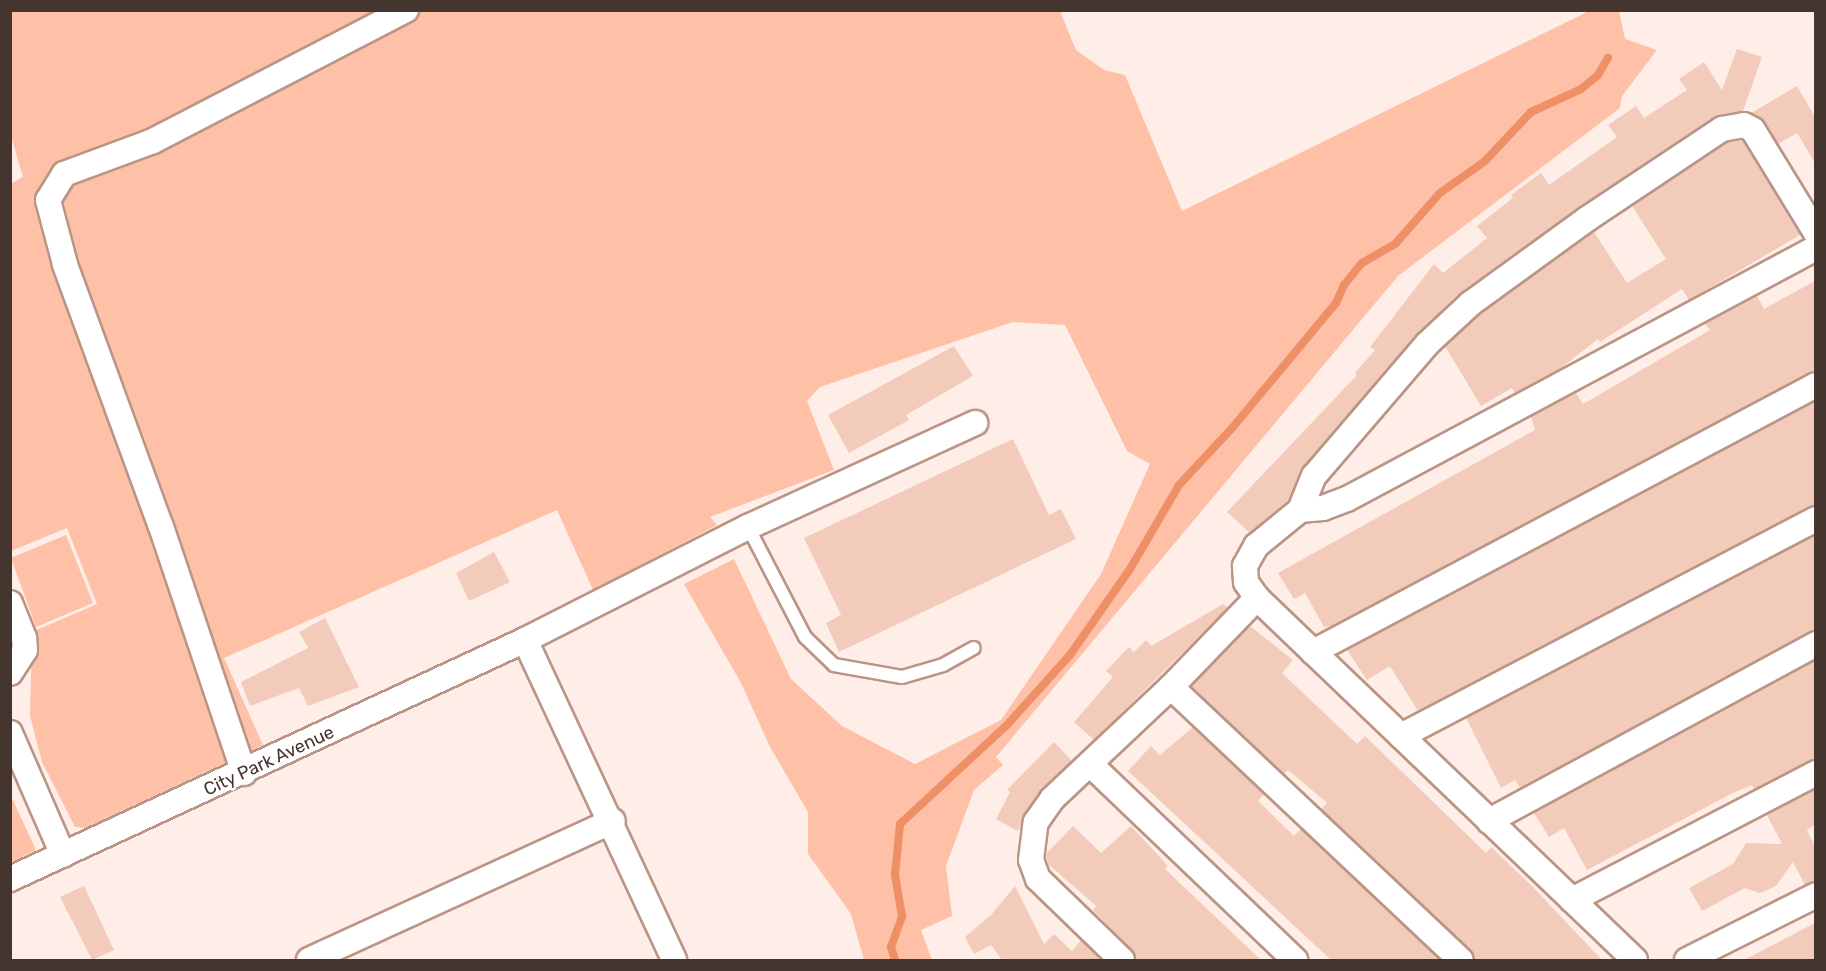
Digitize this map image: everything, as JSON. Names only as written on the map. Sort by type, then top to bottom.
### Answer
[{"type":"street","points":[[244,773],[161,527],[65,264],[48,200],[64,174],[153,141],[406,10]]},
{"type":"street","points":[[1300,510],[1308,486],[1321,468],[1427,344],[1470,304],[1595,213],[1722,129],[1744,125],[1753,130],[1815,233]]},
{"type":"street","points":[[1635,960],[1257,598],[1246,582],[1248,557],[1270,533],[1300,510],[1323,508],[1347,499],[1815,248]]},
{"type":"street","points":[[1313,652],[1815,385]]},
{"type":"street","name":"City Park Avenue","points":[[10,879],[244,773],[525,640],[748,527],[975,423]]},
{"type":"street","points":[[1401,736],[1815,519]]},
{"type":"street","points":[[1122,960],[1046,889],[1031,860],[1033,831],[1039,814],[1171,687],[1257,598]]},
{"type":"street","points":[[10,603],[24,638],[25,650],[10,673]]},
{"type":"street","points":[[525,640],[613,821],[674,960]]},
{"type":"street","points":[[1489,821],[1815,644]]},
{"type":"street","points":[[1171,687],[1461,960]]},
{"type":"street","points":[[10,733],[63,855]]},
{"type":"street","points":[[1090,764],[1295,960]]},
{"type":"street","points":[[1572,900],[1815,773]]},
{"type":"street","points":[[309,960],[613,821]]},
{"type":"street","points":[[1687,960],[1815,895]]},
{"type":"lane","points":[[748,527],[805,637],[834,665],[902,677],[943,665],[974,648]]},
{"type":"shaded area","points":[[11,11],[1060,11],[1076,50],[1104,70],[1125,75],[1182,211],[1589,11],[1619,11],[1625,39],[1657,50],[1622,96],[1620,108],[1398,276],[996,757],[1003,765],[974,790],[946,866],[952,916],[921,930],[932,960],[864,960],[851,914],[808,854],[808,812],[770,747],[741,683],[684,584],[734,559],[791,679],[842,726],[915,764],[1001,720],[1101,574],[1150,464],[1127,451],[1065,325],[1013,322],[820,387],[807,401],[834,470],[710,517],[717,525],[593,590],[557,510],[224,658],[263,745],[85,828],[75,827],[42,762],[30,716],[32,632],[97,604],[67,528],[11,551],[10,184],[23,177],[11,136]]},
{"type":"shaded area","points":[[66,535],[93,603],[36,627],[11,558]]},
{"type":"shaded area","points":[[11,796],[36,850],[10,862]]},
{"type":"building","points":[[1737,49],[1762,57],[1743,111],[1714,117],[1579,207],[1460,293],[1416,335],[1303,467],[1289,499],[1250,533],[1227,512],[1357,375],[1355,373],[1375,350],[1370,347],[1434,264],[1443,273],[1487,238],[1477,226],[1513,198],[1511,195],[1541,173],[1549,185],[1617,137],[1608,125],[1636,106],[1644,118],[1687,90],[1679,79],[1704,62],[1722,90]]},
{"type":"building","points":[[1797,86],[1815,117],[1815,163],[1797,133],[1778,144],[1765,122],[1751,113]]},
{"type":"building","points":[[1743,141],[1800,235],[1689,300],[1682,289],[1600,342],[1598,339],[1561,368],[1515,393],[1512,388],[1481,406],[1445,346],[1479,315],[1594,232],[1627,283],[1666,259],[1632,206],[1727,142]]},
{"type":"building","points":[[1815,281],[1815,371],[1332,626],[1324,627],[1305,593],[1294,599],[1278,573],[1535,430],[1531,417],[1576,393],[1583,404],[1710,330],[1705,324],[1757,296],[1764,309]]},
{"type":"building","points":[[954,346],[973,376],[906,415],[909,420],[849,453],[828,415]]},
{"type":"building","points":[[1815,401],[1815,505],[1418,711],[1390,666],[1367,680],[1347,650]]},
{"type":"building","points":[[1013,439],[1049,515],[1061,509],[1076,539],[839,652],[826,623],[841,615],[804,538]]},
{"type":"building","points":[[1815,535],[1815,630],[1520,788],[1515,780],[1501,788],[1466,718]]},
{"type":"building","points":[[494,552],[510,582],[469,601],[456,573]]},
{"type":"building","points":[[1223,604],[1228,608],[1094,740],[1074,722],[1113,677],[1106,671],[1129,647],[1134,652],[1146,640],[1151,646]]},
{"type":"building","points":[[325,618],[359,687],[308,706],[299,688],[250,706],[241,682],[308,648],[299,632]]},
{"type":"building","points":[[1250,626],[1293,660],[1282,673],[1357,744],[1365,736],[1486,853],[1491,847],[1531,885],[1602,960],[1475,960],[1471,950],[1321,809],[1327,803],[1288,770],[1284,774],[1191,687]]},
{"type":"building","points":[[1815,660],[1815,759],[1754,789],[1752,785],[1733,793],[1587,870],[1564,828],[1549,837],[1534,813]]},
{"type":"building","points":[[1193,727],[1264,794],[1258,801],[1294,836],[1301,829],[1441,960],[1331,960],[1128,771],[1151,746],[1160,755]]},
{"type":"building","points":[[1054,742],[1072,761],[1040,791],[1018,831],[996,819],[1010,792],[1007,790]]},
{"type":"building","points":[[1815,789],[1815,825],[1807,830],[1815,847],[1815,881],[1805,885],[1793,862],[1776,886],[1760,893],[1745,888],[1702,911],[1689,888],[1733,864],[1746,843],[1782,844],[1767,815]]},
{"type":"building","points":[[1073,826],[1101,853],[1131,826],[1168,866],[1165,869],[1261,960],[1136,960],[1132,950],[1093,910],[1096,906],[1048,864],[1046,854]]},
{"type":"building","points":[[84,886],[114,950],[92,960],[60,897]]},
{"type":"building","points":[[1015,886],[1044,944],[1054,934],[1072,951],[1081,940],[1102,960],[1002,960],[991,945],[974,954],[965,937],[991,915]]},
{"type":"building","points":[[1815,923],[1815,960],[1744,960]]},
{"type":"waterway","points":[[895,960],[891,947],[902,916],[895,875],[900,824],[1008,724],[1070,655],[1130,569],[1179,485],[1233,427],[1336,303],[1344,285],[1362,263],[1396,243],[1440,193],[1485,161],[1531,112],[1581,89],[1598,75],[1608,58]]}]
